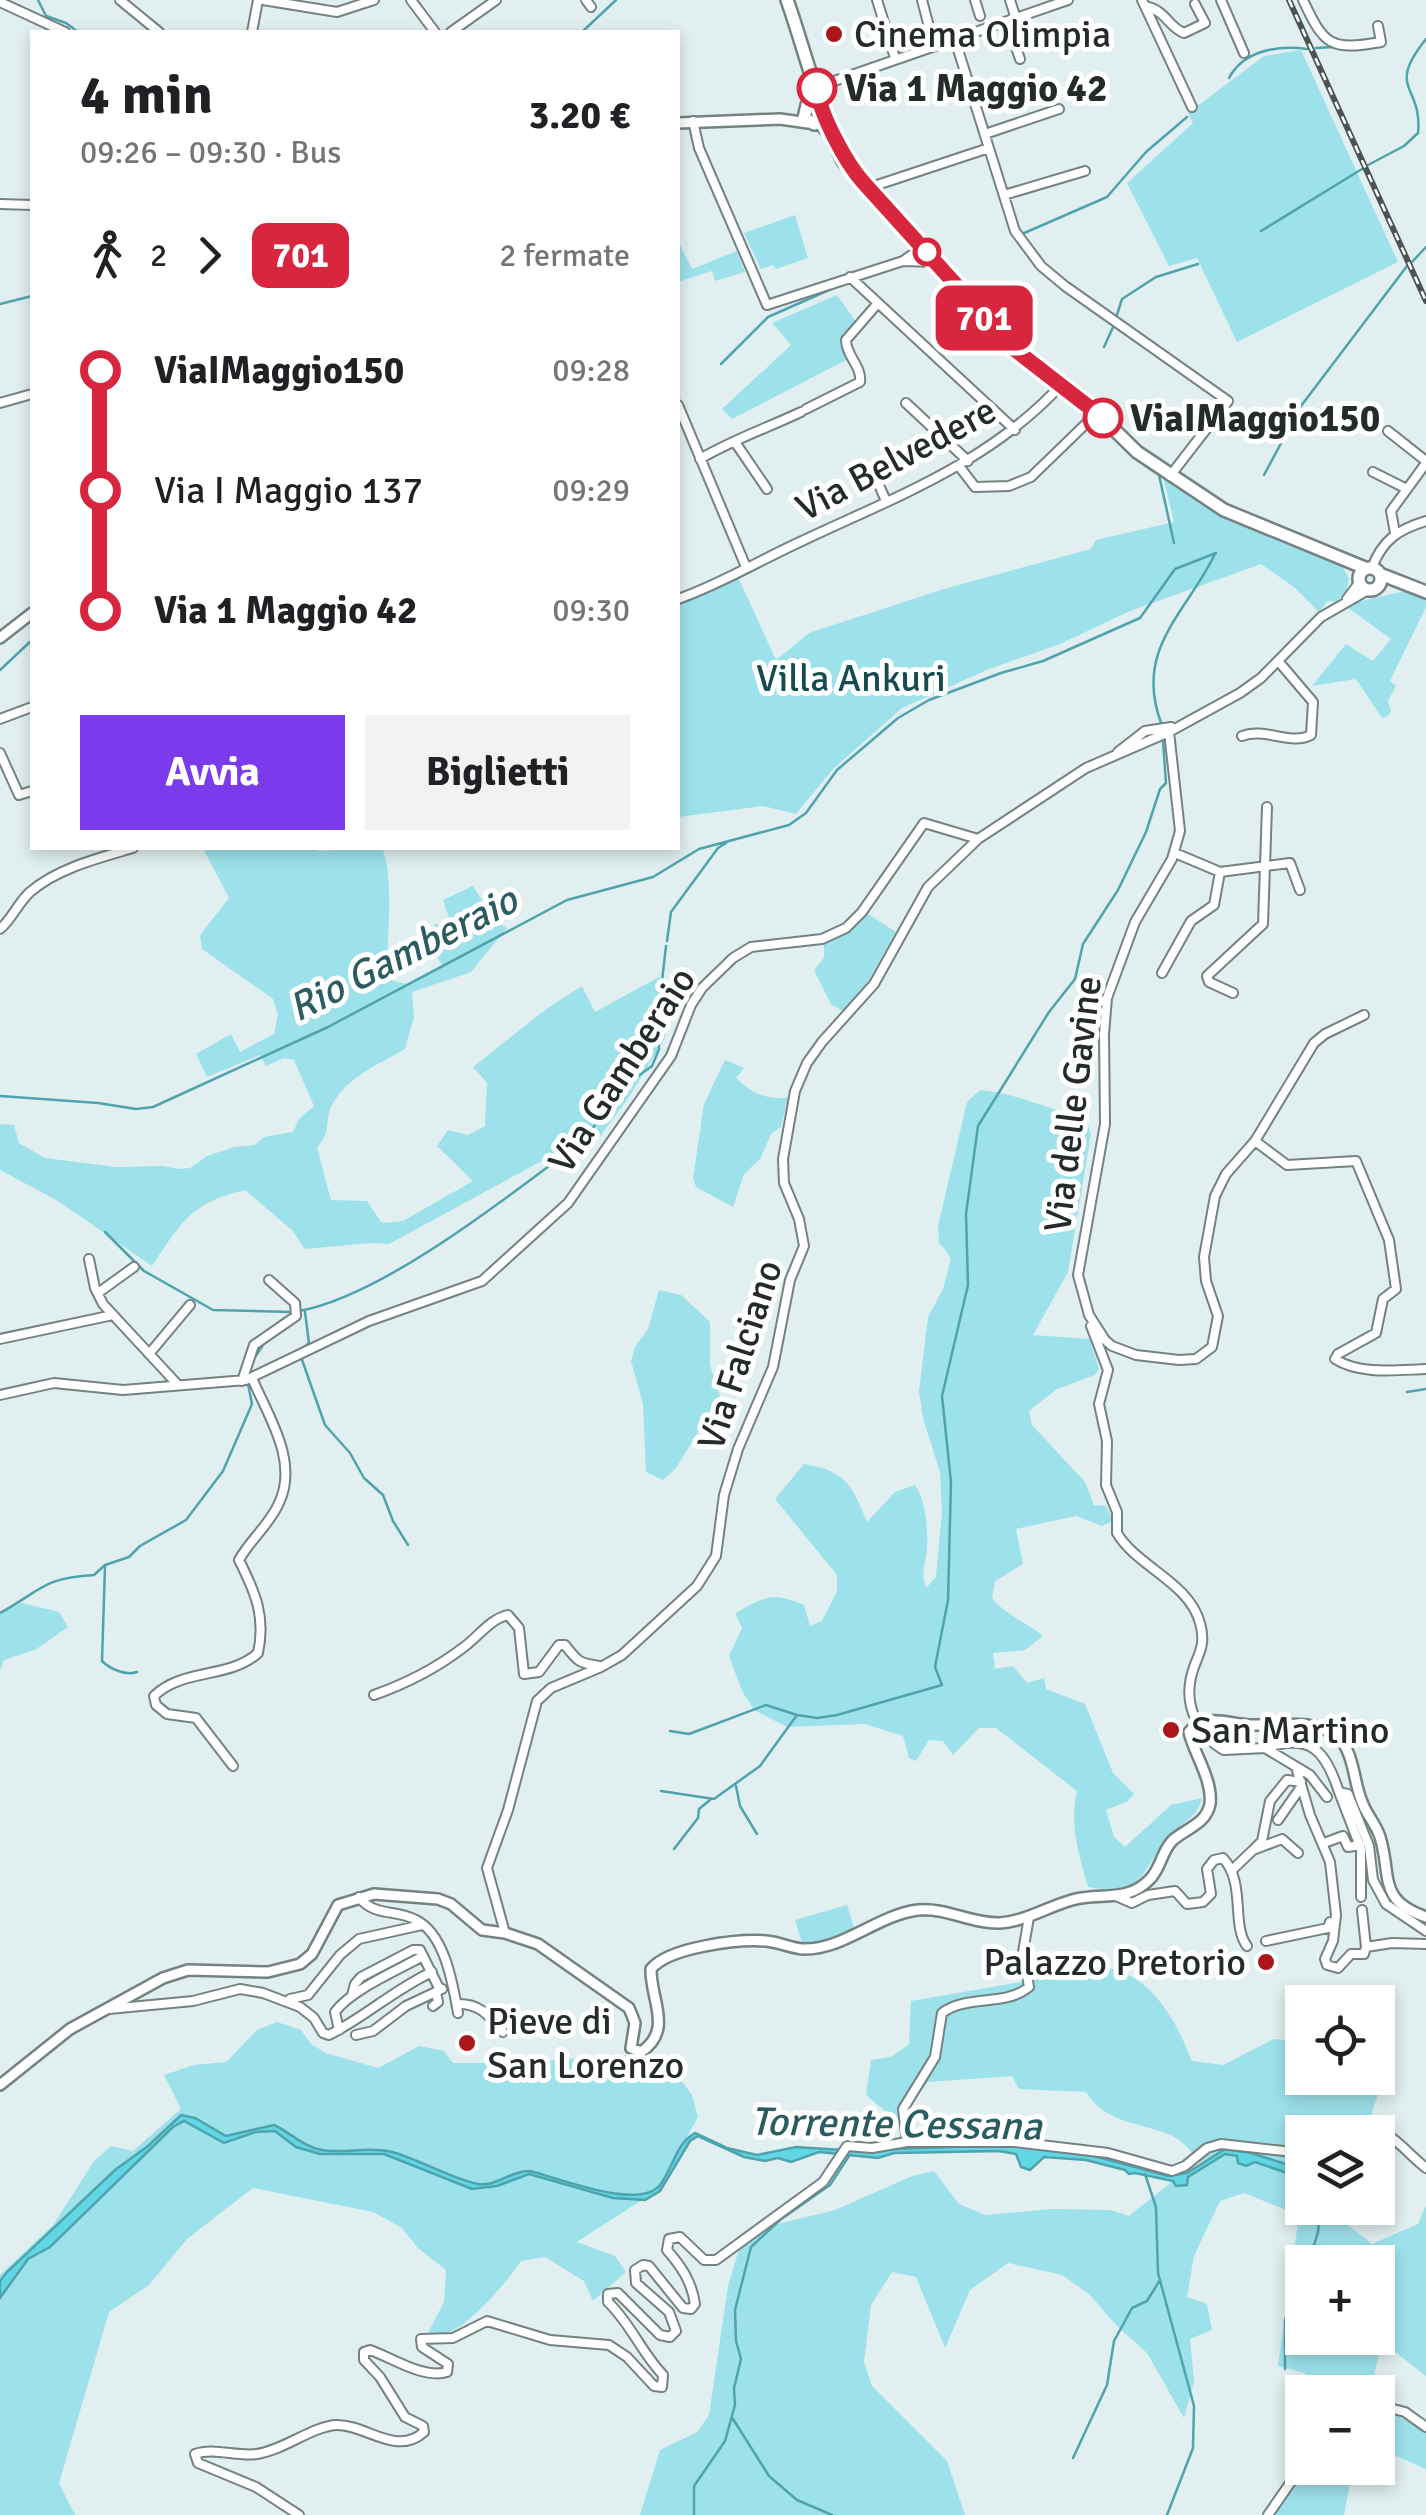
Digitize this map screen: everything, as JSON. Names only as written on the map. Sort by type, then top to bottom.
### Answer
[{"type":"main road","points":[[784,0],[817,88],[814,112]]},
{"type":"main road","points":[[784,0],[810,84],[814,112],[849,166],[1004,340],[1097,413],[1138,452],[1224,510],[1347,561],[1369,578],[1426,592]]},
{"type":"street","points":[[120,0],[157,30]]},
{"type":"street","points":[[253,30],[261,0],[337,12],[374,0]]},
{"type":"street","points":[[411,0],[434,30]]},
{"type":"street","points":[[455,30],[496,0]]},
{"type":"street","points":[[877,0],[895,58]]},
{"type":"street","points":[[922,0],[934,46]]},
{"type":"street","points":[[975,0],[980,16]]},
{"type":"street","points":[[1010,0],[1020,59]]},
{"type":"street","points":[[817,88],[1068,0]]},
{"type":"street","points":[[1221,0],[1244,53]]},
{"type":"street","points":[[1303,0],[1318,33],[1332,43],[1381,42],[1378,26]]},
{"type":"street","points":[[0,2],[61,30]]},
{"type":"street","points":[[1143,3],[1160,10],[1184,33],[1204,22],[1195,4]]},
{"type":"street","points":[[1143,3],[1192,107]]},
{"type":"street","points":[[955,40],[1017,236],[1036,261],[1228,401],[1170,476]]},
{"type":"street","points":[[984,134],[1060,109]]},
{"type":"street","points":[[680,122],[780,119],[814,112]]},
{"type":"street","points":[[693,121],[697,142],[767,305],[903,261],[936,262]]},
{"type":"street","points":[[868,188],[989,148]]},
{"type":"street","points":[[1004,196],[1086,170]]},
{"type":"street","points":[[0,204],[30,205]]},
{"type":"street","points":[[903,261],[922,247]]},
{"type":"street","points":[[850,277],[1015,430]]},
{"type":"street","points":[[700,459],[728,442],[736,442],[860,382],[846,340],[878,303]]},
{"type":"street","name":"Via Belvedere","points":[[680,598],[964,463],[1015,430],[1061,385]]},
{"type":"street","points":[[0,402],[30,394]]},
{"type":"street","points":[[906,403],[964,463],[975,487],[1009,486],[1030,476],[1097,413]]},
{"type":"street","points":[[680,410],[746,567]]},
{"type":"street","points":[[1388,430],[1426,462],[1391,511],[1395,534]]},
{"type":"street","points":[[736,442],[767,489]]},
{"type":"street","points":[[1374,472],[1406,489]]},
{"type":"street","points":[[875,476],[886,501]]},
{"type":"street","points":[[1369,578],[1383,546],[1395,534],[1426,522]]},
{"type":"street","name":"Via Falciano","points":[[504,1933],[487,1868],[542,1695],[622,1654],[696,1586],[716,1556],[724,1495],[738,1449],[773,1367],[790,1280],[804,1246],[783,1172],[788,1121],[800,1077],[822,1042],[874,984],[928,887],[978,838],[1067,780],[1169,732],[1252,686],[1321,617],[1344,603],[1369,578]]},
{"type":"street","points":[[0,638],[30,616]]},
{"type":"street","points":[[1242,736],[1256,731],[1302,739],[1311,734],[1313,702],[1279,662]]},
{"type":"street","points":[[0,719],[30,708]]},
{"type":"street","points":[[1115,756],[1144,732],[1179,726]]},
{"type":"street","name":"Via delle Gavine","points":[[1169,732],[1181,820],[1174,853],[1135,922],[1107,998],[1105,1124],[1078,1275],[1091,1328],[1108,1370],[1099,1404],[1107,1441],[1106,1485],[1118,1512],[1118,1537],[1190,1602],[1204,1638],[1189,1687],[1197,1724]]},
{"type":"street","points":[[0,753],[19,796],[30,792]]},
{"type":"street","points":[[1233,993],[1209,982],[1207,976],[1264,924],[1267,808]]},
{"type":"street","name":"Via Gamberaio","points":[[0,1394],[54,1383],[118,1390],[242,1381],[369,1321],[482,1281],[568,1203],[671,1056],[693,1001],[732,958],[759,944],[822,939],[846,928],[862,912],[924,824],[978,838]]},
{"type":"street","points":[[0,929],[26,896],[44,882],[127,850]]},
{"type":"street","points":[[1174,853],[1220,872],[1290,863],[1300,890]]},
{"type":"street","points":[[1162,973],[1190,922],[1214,905],[1220,872]]},
{"type":"street","points":[[1090,1316],[1105,1340],[1136,1355],[1190,1360],[1212,1348],[1218,1316],[1205,1273],[1208,1222],[1220,1182],[1255,1141],[1314,1043],[1364,1015]]},
{"type":"street","points":[[1255,1141],[1287,1165],[1356,1160],[1390,1240],[1396,1289],[1383,1299],[1374,1336],[1338,1354],[1335,1360],[1380,1371],[1426,1369]]},
{"type":"street","points":[[89,1259],[98,1293],[113,1315],[178,1385]]},
{"type":"street","points":[[98,1293],[134,1267]]},
{"type":"street","points":[[242,1381],[254,1345],[296,1316],[294,1303],[268,1280]]},
{"type":"street","points":[[149,1354],[190,1305]]},
{"type":"street","points":[[0,1339],[113,1315]]},
{"type":"street","points":[[233,1766],[196,1718],[168,1714],[156,1705],[154,1696],[177,1683],[246,1664],[258,1653],[262,1617],[238,1560],[280,1501],[285,1468],[277,1434],[252,1378]]},
{"type":"street","points":[[374,1695],[410,1680],[462,1649],[500,1617],[508,1615],[519,1628],[524,1674],[539,1672],[559,1645],[566,1646],[576,1660],[587,1666],[601,1667]]},
{"type":"street","points":[[0,2085],[62,2034],[137,1990],[178,1972],[268,1972],[300,1964],[312,1954],[333,1910],[358,1897],[381,1894],[438,1898],[452,1904],[482,1930],[538,1944],[583,1978],[622,2000],[634,2016],[631,2048],[638,2052],[647,2048],[658,2028],[660,2012],[650,1973],[664,1959],[707,1946],[743,1941],[814,1948],[842,1940],[887,1918],[918,1910],[996,1923],[1029,1917],[1072,1900],[1133,1891],[1150,1879],[1170,1844],[1200,1823],[1207,1812],[1210,1793],[1189,1732],[1197,1724],[1212,1720],[1251,1726],[1295,1723],[1323,1728],[1339,1736],[1352,1759],[1361,1801],[1380,1838],[1388,1886],[1425,1928]]},
{"type":"street","points":[[1197,1724],[1223,1750],[1288,1743],[1312,1746],[1329,1764],[1360,1845],[1361,1897]]},
{"type":"street","points":[[1265,1748],[1310,1776],[1328,1798]]},
{"type":"street","points":[[1296,1767],[1330,1862],[1336,1915],[1334,1942],[1324,1959],[1327,1965],[1336,1968],[1351,1954],[1364,1949],[1426,1944]]},
{"type":"street","points":[[1230,1867],[1262,1841],[1273,1796],[1287,1780],[1301,1785]]},
{"type":"street","points":[[1278,1820],[1301,1785]]},
{"type":"street","points":[[1339,1792],[1348,1794],[1372,1856],[1372,1880],[1386,1904],[1412,1916],[1426,1917]]},
{"type":"street","points":[[1324,1843],[1343,1836],[1348,1847],[1360,1845]]},
{"type":"street","points":[[1253,1850],[1282,1839],[1298,1852]]},
{"type":"street","points":[[1116,1896],[1132,1903],[1148,1895],[1175,1891],[1186,1904],[1203,1902],[1211,1894],[1206,1876],[1209,1865],[1220,1858],[1230,1867],[1240,1906],[1239,1932],[1247,1946]]},
{"type":"street","points":[[358,1897],[371,1909],[416,1919],[422,1924],[445,1957],[458,2008],[477,2007],[503,2032]]},
{"type":"street","points":[[1362,1910],[1364,1949]]},
{"type":"street","points":[[907,2142],[903,2109],[937,2052],[942,2013],[956,2006],[1019,1994],[1029,1987],[1024,1956],[1029,1917]]},
{"type":"street","points":[[1266,1940],[1328,1928],[1330,1922]]},
{"type":"street","points":[[106,2010],[193,2001],[240,1989],[296,2000],[308,1996],[340,1955],[359,1939],[422,1924]]},
{"type":"street","points":[[352,1995],[354,1984],[366,1974],[408,1951],[422,1954],[432,1972],[439,1991],[438,2002],[433,2006]]},
{"type":"street","points":[[338,2030],[335,2012],[352,1995],[422,1954]]},
{"type":"street","points":[[402,1968],[407,1983]]},
{"type":"street","points":[[352,2030],[407,1983],[432,1972]]},
{"type":"street","points":[[278,1998],[306,2010],[324,2035],[328,2035],[338,2030],[373,2030],[406,2006],[439,1991]]},
{"type":"street","points":[[298,2515],[256,2487],[198,2464],[194,2456],[204,2451],[258,2454],[333,2426],[346,2426],[386,2440],[422,2435],[423,2426],[404,2418],[380,2376],[364,2360],[367,2350],[430,2374],[443,2374],[448,2364],[422,2347],[421,2339],[453,2338],[490,2321],[550,2340],[609,2345],[627,2356],[659,2388],[664,2384],[663,2375],[650,2362],[626,2320],[608,2302],[608,2294],[618,2293],[660,2335],[670,2336],[676,2331],[672,2317],[636,2283],[634,2273],[638,2268],[649,2266],[684,2308],[691,2309],[694,2296],[684,2271],[667,2250],[669,2239],[680,2237],[704,2260],[716,2260],[815,2189],[847,2146],[1015,2142],[1108,2153],[1172,2171],[1207,2148],[1221,2144],[1285,2151]]},
{"type":"street","points":[[1395,2142],[1426,2168]]},
{"type":"street","points":[[1395,2409],[1426,2426]]},
{"type":"street","points":[[1268,2515],[1289,2485]]},
{"type":"green space","points":[[1301,50],[1398,262],[1237,342],[1197,258],[1169,266],[1127,183],[1193,123],[1188,113],[1264,56]]},
{"type":"green space","points":[[795,215],[808,258],[776,269],[773,265],[761,269],[744,233]]},
{"type":"green space","points":[[680,245],[692,269],[737,251],[745,272],[715,281],[712,271],[680,281]]},
{"type":"green space","points":[[837,295],[857,323],[841,343],[848,359],[732,419],[722,409],[791,345],[772,323]]},
{"type":"green space","name":"Villa Ankuri","points":[[1163,476],[1228,520],[1341,563],[1349,579],[1346,592],[1336,602],[1328,601],[1319,612],[1295,588],[1261,564],[1130,611],[902,708],[833,769],[796,814],[763,806],[680,817],[680,600],[738,577],[776,660],[809,633],[947,588],[1091,549],[1096,540],[1174,522]]},
{"type":"green space","points":[[1409,590],[1426,597],[1426,607],[1390,681],[1396,686],[1388,701],[1388,716],[1382,718],[1356,679],[1312,686],[1346,644],[1373,661],[1391,639],[1344,605]]},
{"type":"green space","points":[[204,850],[383,850],[389,880],[387,976],[389,980],[408,984],[442,965],[423,934],[435,924],[452,927],[443,900],[473,886],[494,920],[507,928],[471,972],[412,992],[414,1017],[405,1049],[356,1078],[330,1109],[325,1134],[317,1148],[331,1200],[367,1201],[382,1223],[403,1221],[473,1181],[437,1146],[448,1130],[468,1135],[485,1126],[487,1083],[473,1067],[545,1010],[582,986],[595,1012],[659,977],[671,995],[665,1038],[596,1142],[568,1160],[551,1156],[389,1244],[305,1249],[293,1231],[245,1190],[211,1201],[189,1216],[152,1266],[58,1201],[0,1170],[0,1124],[14,1125],[19,1143],[45,1158],[116,1167],[178,1169],[190,1168],[207,1156],[234,1147],[255,1145],[264,1137],[293,1132],[299,1119],[314,1106],[294,1060],[284,1058],[266,1066],[260,1055],[207,1077],[196,1054],[231,1034],[240,1052],[274,1034],[278,1015],[273,999],[202,949],[200,935],[229,898]]},
{"type":"green space","points":[[865,912],[896,932],[863,990],[843,1011],[831,1004],[814,970],[824,958],[824,943],[843,936]]},
{"type":"green space","points":[[725,1060],[744,1068],[736,1078],[754,1092],[788,1098],[781,1127],[771,1134],[760,1159],[744,1174],[733,1207],[696,1187],[693,1178],[704,1104]]},
{"type":"green space","points":[[980,1090],[1086,1119],[1091,1134],[1068,1272],[1033,1335],[1090,1339],[1099,1369],[1095,1375],[1057,1389],[1029,1411],[1032,1425],[1085,1482],[1094,1505],[1106,1506],[1113,1521],[1102,1526],[1076,1516],[1016,1529],[1023,1564],[995,1581],[992,1598],[1043,1636],[1025,1650],[993,1653],[995,1669],[1013,1666],[1027,1683],[1044,1678],[1046,1689],[1085,1704],[1113,1773],[1134,1794],[1128,1801],[1106,1810],[1114,1837],[1125,1847],[1171,1805],[1202,1798],[1196,1811],[1167,1839],[1138,1880],[1120,1889],[1088,1887],[1075,1828],[1077,1791],[996,1728],[979,1728],[953,1755],[943,1741],[929,1740],[916,1761],[909,1758],[903,1736],[865,1724],[787,1727],[754,1710],[729,1656],[742,1628],[735,1613],[762,1600],[784,1598],[804,1605],[810,1626],[822,1621],[837,1591],[837,1575],[775,1499],[804,1464],[829,1471],[846,1482],[867,1522],[895,1492],[915,1485],[927,1524],[923,1573],[926,1588],[936,1577],[942,1512],[940,1472],[919,1391],[928,1317],[943,1289],[951,1258],[939,1243],[938,1226],[967,1102]]},
{"type":"green space","points":[[659,1290],[681,1295],[710,1322],[710,1365],[720,1396],[676,1468],[663,1480],[646,1472],[643,1404],[631,1361],[635,1347],[648,1329]]},
{"type":"green space","points":[[22,1603],[59,1612],[68,1627],[35,1650],[4,1660],[0,1671],[0,1613]]},
{"type":"green space","points":[[847,1905],[855,1931],[803,1946],[795,1920]]},
{"type":"green space","points":[[1094,1966],[1130,1976],[1168,2012],[1192,2061],[1223,2065],[1274,2039],[1285,2040],[1285,2095],[1378,2095],[1371,2115],[1285,2115],[1285,2164],[1225,2149],[1201,2162],[1175,2137],[1113,2116],[1086,2092],[1019,2089],[1012,2076],[928,2082],[897,2121],[866,2095],[871,2060],[891,2057],[909,2044],[911,2001]]},
{"type":"green space","points":[[277,2022],[301,2030],[311,2044],[326,2053],[378,2068],[419,2046],[444,2051],[453,2063],[527,2063],[619,2054],[668,2063],[692,2095],[698,2117],[659,2189],[577,2242],[615,2256],[626,2272],[593,2301],[584,2281],[545,2257],[521,2261],[480,2310],[443,2334],[428,2333],[444,2302],[446,2270],[418,2248],[402,2228],[373,2212],[253,2188],[187,2239],[149,2285],[109,2312],[59,2483],[75,2515],[0,2515],[0,2275],[54,2224],[94,2161],[111,2146],[133,2151],[181,2109],[164,2075],[194,2065],[226,2062],[257,2030]]},
{"type":"green space","points":[[1225,2154],[1238,2156],[1246,2166],[1255,2162],[1285,2172],[1285,2209],[1244,2193],[1220,2201],[1194,2256],[1187,2297],[1207,2304],[1212,2330],[1190,2339],[1194,2381],[1184,2418],[1147,2353],[1089,2294],[1062,2275],[1008,2263],[970,2290],[945,2348],[916,2277],[892,2272],[871,2305],[864,2362],[872,2386],[947,2461],[965,2515],[640,2515],[660,2450],[697,2432],[709,2415],[728,2286],[744,2232],[835,2210],[912,2176],[934,2171],[959,2204],[985,2215],[1051,2209],[1111,2210],[1129,2216],[1173,2181],[1187,2185],[1188,2177]]},
{"type":"green space","points":[[1426,2205],[1426,2376],[1395,2352],[1395,2245],[1295,2245],[1298,2225],[1348,2225],[1372,2244],[1418,2224]]},
{"type":"green space","points":[[1285,2316],[1285,2355],[1379,2355],[1374,2375],[1306,2375],[1278,2366]]},
{"type":"green space","points":[[1395,2415],[1426,2430],[1426,2469],[1395,2455]]},
{"type":"green space","points":[[1296,2485],[1350,2485],[1344,2515],[1262,2515]]},
{"type":"shaded area","points":[[181,2115],[195,2118],[226,2136],[274,2125],[322,2150],[392,2152],[478,2184],[530,2171],[617,2194],[635,2195],[660,2185],[679,2149],[695,2133],[727,2148],[757,2155],[796,2147],[874,2152],[1010,2145],[1094,2156],[1168,2176],[1187,2173],[1225,2149],[1285,2164],[1285,2172],[1255,2162],[1246,2166],[1238,2163],[1237,2156],[1225,2154],[1188,2177],[1187,2185],[1176,2186],[1173,2181],[1129,2174],[1086,2160],[1044,2157],[1030,2170],[1021,2167],[1016,2154],[999,2151],[894,2153],[878,2158],[819,2152],[791,2162],[778,2158],[765,2161],[744,2157],[698,2136],[690,2141],[660,2191],[645,2200],[613,2198],[529,2174],[497,2186],[472,2189],[384,2154],[320,2154],[296,2147],[275,2131],[256,2132],[224,2143],[184,2121],[173,2127],[50,2247],[28,2259],[0,2298],[0,2281],[7,2272],[115,2170]]},
{"type":"waterway","points":[[38,0],[46,16],[75,30]]},
{"type":"waterway","points":[[584,30],[616,0]]},
{"type":"waterway","points":[[1368,165],[1404,146],[1418,133],[1416,105],[1407,78],[1408,68],[1426,39]]},
{"type":"waterway","points":[[1316,48],[1334,47]]},
{"type":"waterway","points":[[1229,78],[1243,61],[1263,51],[1307,49]]},
{"type":"waterway","points":[[1022,234],[1107,197],[1146,152],[1187,117]]},
{"type":"waterway","points":[[1261,231],[1362,169]]},
{"type":"waterway","points":[[1412,262],[1426,247]]},
{"type":"waterway","points":[[1116,318],[1122,299],[1156,277],[1198,264]]},
{"type":"waterway","points":[[1264,475],[1301,406],[1407,266]]},
{"type":"waterway","points":[[721,364],[768,317],[838,286]]},
{"type":"waterway","points":[[0,304],[30,296]]},
{"type":"waterway","points":[[1104,347],[1114,325]]},
{"type":"waterway","points":[[1143,464],[1159,475],[1174,543]]},
{"type":"waterway","name":"Rio Gamberaio","points":[[0,1096],[136,1109],[153,1107],[328,1027],[567,900],[653,877],[699,849],[789,825],[806,813],[837,770],[898,718],[929,700],[1043,661],[1140,618],[1175,569],[1216,553]]},
{"type":"waterway","points":[[1161,723],[1154,697],[1158,653],[1215,554]]},
{"type":"waterway","points":[[0,670],[30,642]]},
{"type":"waterway","points":[[661,1791],[714,1799],[760,1766],[797,1715],[837,1715],[942,1685],[935,1667],[948,1600],[951,1482],[942,1396],[968,1285],[966,1214],[978,1126],[1049,1012],[1075,979],[1083,944],[1118,890],[1146,832],[1160,789],[1166,783],[1163,741]]},
{"type":"waterway","points":[[667,941],[671,912],[718,848],[726,843]]},
{"type":"waterway","points":[[564,1155],[579,1144],[634,1079],[652,1066],[659,1049],[657,1025],[666,946]]},
{"type":"waterway","points":[[299,1311],[364,1288],[399,1269],[470,1224],[561,1157]]},
{"type":"waterway","points":[[105,1232],[144,1271],[213,1310],[291,1312]]},
{"type":"waterway","points":[[301,1350],[309,1343],[305,1312]]},
{"type":"waterway","points":[[253,1360],[265,1342]]},
{"type":"waterway","points":[[301,1357],[325,1425],[350,1453],[364,1478],[383,1495],[408,1545]]},
{"type":"waterway","points":[[0,1613],[52,1582],[94,1575],[186,1520],[223,1471],[252,1404],[248,1384]]},
{"type":"waterway","points":[[1407,1392],[1426,1389]]},
{"type":"waterway","points":[[105,1566],[102,1661],[118,1671],[137,1672]]},
{"type":"waterway","points":[[670,1731],[689,1734],[766,1705],[797,1715]]},
{"type":"waterway","points":[[736,1786],[740,1806],[757,1834]]},
{"type":"waterway","points":[[674,1849],[698,1818],[699,1809],[710,1800]]},
{"type":"waterway","name":"Torrente Cessana","points":[[694,2515],[694,2486],[725,2441],[735,2405],[734,2388],[741,2359],[735,2310],[751,2247],[780,2220],[830,2185],[849,2156]]},
{"type":"waterway","points":[[1145,2174],[1156,2207],[1158,2273],[1194,2406],[1193,2448],[1167,2515]]},
{"type":"waterway","points":[[1314,2245],[1319,2225]]},
{"type":"waterway","points":[[1073,2458],[1107,2385],[1114,2341],[1132,2308],[1147,2301],[1160,2280]]},
{"type":"waterway","points":[[1285,2355],[1285,2369]]},
{"type":"waterway","points":[[733,2419],[769,2476],[797,2500],[832,2515]]},
{"type":"railway","points":[[1289,0],[1426,301]]},
{"type":"bus line","name":"701","points":[[817,88],[820,104],[849,166],[994,330],[1027,361],[1103,418]]},
{"type":"place","name":"Cinema Olimpia","points":[[834,34]]},
{"type":"place","name":"Via 1 Maggio 42","points":[[817,88]]},
{"type":"place","name":"ViaIMaggio150","points":[[1103,418]]},
{"type":"place","name":"San Martino","points":[[1171,1730]]},
{"type":"place","name":"Palazzo Pretorio","points":[[1266,1962]]},
{"type":"place","name":"Pieve di San Lorenzo","points":[[467,2043]]}]
